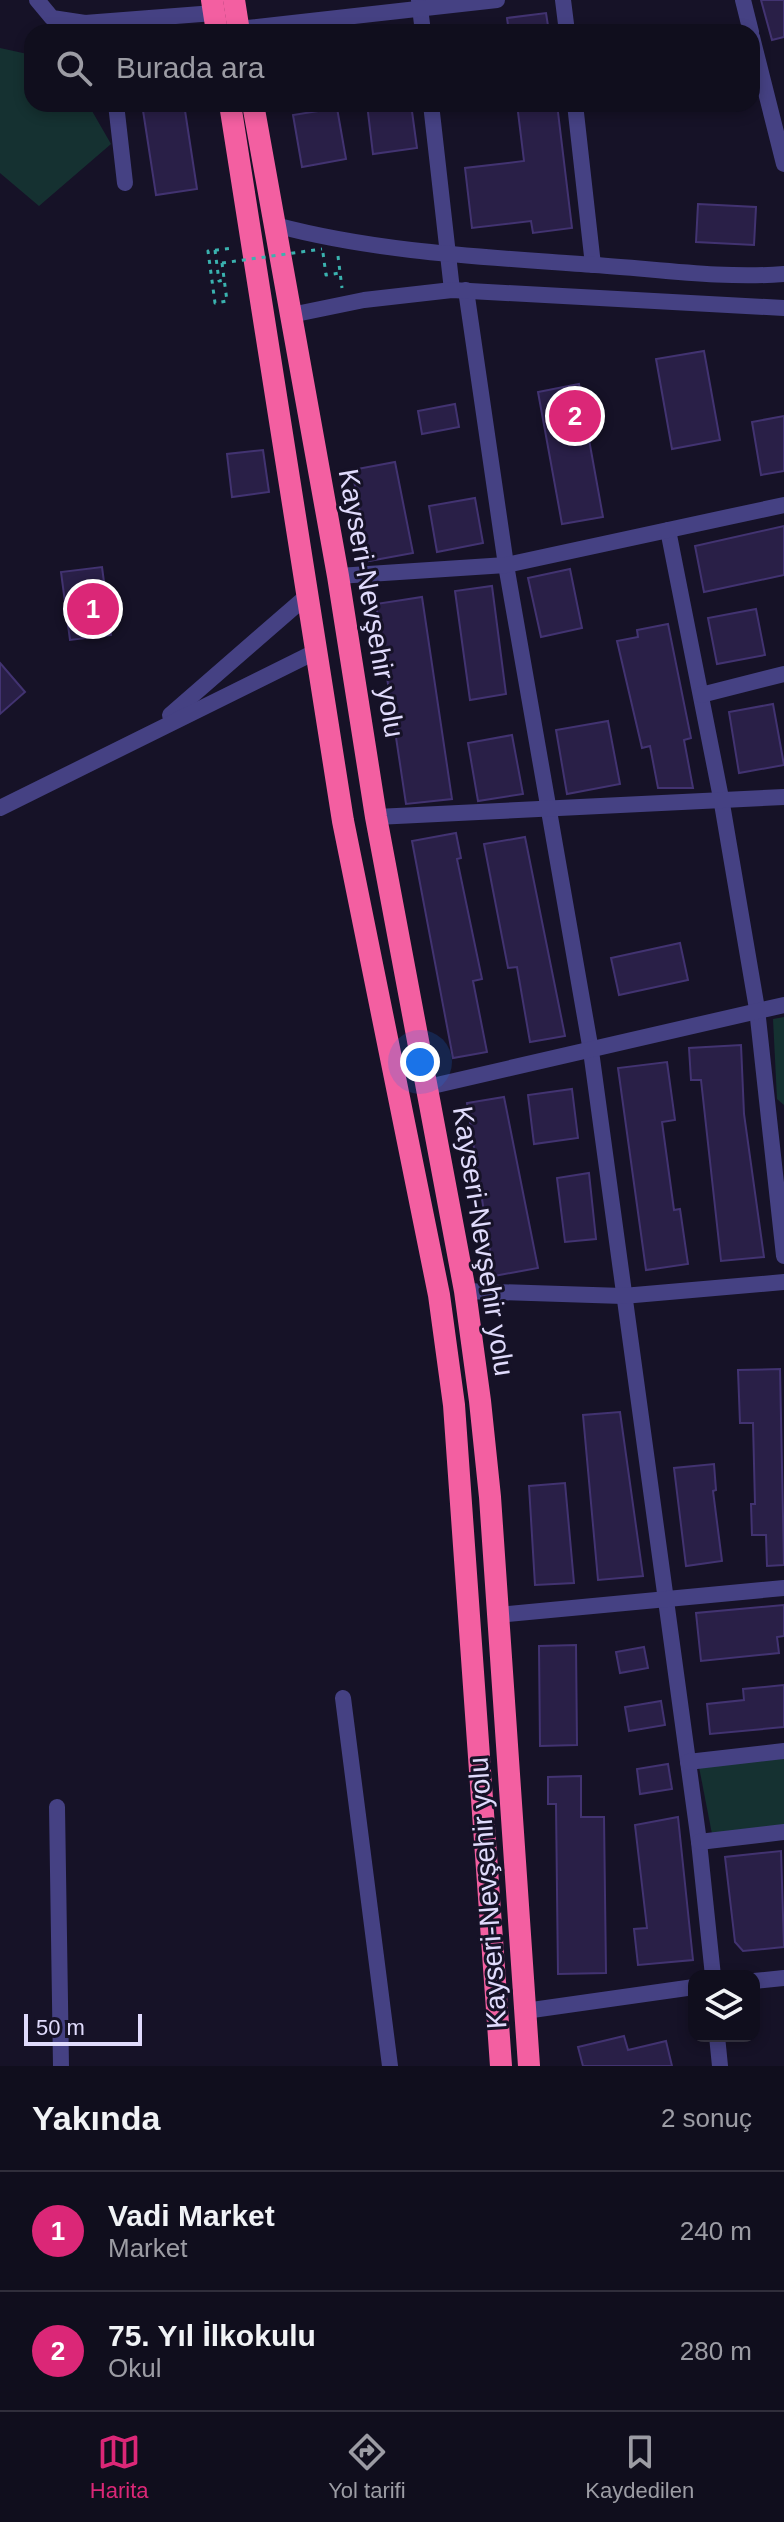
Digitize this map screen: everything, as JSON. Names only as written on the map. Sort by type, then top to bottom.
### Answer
[{"type":"highway","points":[[224,21],[234,0]]},
{"type":"highway","name":"Kayseri-Nevşehir yolu","points":[[231,112],[343,821],[439,1295],[454,1405],[501,2066]]},
{"type":"highway","name":"Kayseri-Nevşehir yolu","points":[[254,112],[338,576],[376,817],[465,1291],[490,1497],[529,2066]]},
{"type":"street","points":[[37,0],[52,18],[91,24]]},
{"type":"street","points":[[166,24],[497,0]]},
{"type":"street","points":[[563,0],[566,24]]},
{"type":"street","points":[[743,0],[749,24]]},
{"type":"street","points":[[420,4],[422,24]]},
{"type":"street","points":[[760,69],[784,164]]},
{"type":"street","points":[[117,112],[125,183]]},
{"type":"street","points":[[432,112],[447,255],[459,290],[591,1051],[663,1597],[699,1842],[712,1970]]},
{"type":"street","points":[[576,112],[593,265]]},
{"type":"street","points":[[275,225],[329,244],[721,274],[784,274]]},
{"type":"street","points":[[291,315],[345,304],[459,290],[784,308]]},
{"type":"street","points":[[338,576],[506,565],[784,505]]},
{"type":"street","points":[[668,530],[721,798],[777,1121],[784,1256]]},
{"type":"street","points":[[154,730],[308,595]]},
{"type":"street","points":[[1,806],[317,651]]},
{"type":"street","points":[[701,695],[784,674]]},
{"type":"street","points":[[376,817],[784,797]]},
{"type":"street","points":[[428,1087],[784,1005]]},
{"type":"street","points":[[465,1291],[623,1296],[784,1282]]},
{"type":"street","points":[[497,1615],[784,1588]]},
{"type":"street","points":[[343,1698],[390,2066]]},
{"type":"street","points":[[688,1762],[784,1751]]},
{"type":"street","points":[[57,1807],[61,2066]]},
{"type":"street","points":[[699,1842],[784,1832]]},
{"type":"street","points":[[760,1980],[784,1978]]},
{"type":"street","points":[[525,2011],[688,1988]]},
{"type":"street","points":[[718,2042],[720,2066]]},
{"type":"path","points":[[253,245],[208,251],[215,303],[227,301],[222,263],[329,244]]},
{"type":"path","points":[[329,244],[326,275],[340,273]]},
{"type":"path","points":[[329,244],[340,273],[345,304]]},
{"type":"path","points":[[215,250],[219,281],[224,280]]},
{"type":"green space","points":[[0,48],[24,53],[24,112],[93,112],[111,144],[39,206],[0,173]]},
{"type":"green space","points":[[784,1017],[784,1105],[777,1099],[773,1019]]},
{"type":"green space","points":[[784,1756],[784,1825],[712,1834],[699,1767]]},
{"type":"building","points":[[761,0],[784,0],[784,37],[772,40]]},
{"type":"building","points":[[546,13],[548,24],[508,24],[507,18]]},
{"type":"building","points":[[143,112],[185,112],[197,189],[156,195]]},
{"type":"building","points":[[338,112],[346,159],[302,167],[293,115]]},
{"type":"building","points":[[368,112],[412,112],[417,148],[373,154]]},
{"type":"building","points":[[518,112],[558,112],[572,228],[533,233],[531,221],[472,228],[465,168],[524,161]]},
{"type":"building","points":[[698,204],[756,207],[754,245],[696,242]]},
{"type":"building","points":[[704,351],[720,440],[672,449],[656,359]]},
{"type":"building","points":[[579,384],[603,517],[562,524],[538,392]]},
{"type":"building","points":[[455,404],[459,427],[422,434],[418,411]]},
{"type":"building","points":[[784,416],[784,471],[761,475],[752,422]]},
{"type":"building","points":[[263,450],[269,492],[232,497],[227,454]]},
{"type":"building","points":[[395,462],[413,553],[369,561],[352,470]]},
{"type":"building","points":[[475,498],[483,543],[437,552],[429,506]]},
{"type":"building","points":[[784,526],[784,575],[704,592],[695,546]]},
{"type":"building","points":[[102,567],[111,635],[70,640],[61,572]]},
{"type":"building","points":[[570,569],[582,628],[541,637],[528,578]]},
{"type":"building","points":[[492,586],[506,694],[470,700],[455,591]]},
{"type":"building","points":[[422,597],[452,799],[406,804],[376,604]]},
{"type":"building","points":[[756,609],[765,655],[717,664],[708,618]]},
{"type":"building","points":[[668,624],[691,738],[684,740],[693,788],[658,788],[650,746],[642,748],[617,641],[638,637],[637,630]]},
{"type":"building","points":[[0,663],[25,692],[0,714]]},
{"type":"building","points":[[773,704],[784,765],[739,773],[729,712]]},
{"type":"building","points":[[608,721],[620,784],[567,794],[556,730]]},
{"type":"building","points":[[512,735],[523,794],[478,801],[468,743]]},
{"type":"building","points":[[456,833],[461,858],[457,859],[482,979],[473,981],[487,1052],[453,1058],[412,841]]},
{"type":"building","points":[[525,837],[565,1036],[530,1042],[517,967],[508,968],[484,844]]},
{"type":"building","points":[[680,943],[688,980],[619,995],[611,958]]},
{"type":"building","points":[[741,1045],[744,1114],[764,1257],[721,1261],[701,1080],[691,1080],[689,1048]]},
{"type":"building","points":[[667,1062],[675,1120],[662,1122],[674,1210],[680,1209],[688,1264],[646,1270],[618,1068]]},
{"type":"building","points":[[572,1089],[578,1138],[534,1144],[528,1095]]},
{"type":"building","points":[[504,1097],[538,1268],[494,1276],[467,1103]]},
{"type":"building","points":[[589,1173],[596,1239],[565,1242],[557,1178]]},
{"type":"building","points":[[780,1369],[784,1565],[767,1566],[766,1535],[752,1535],[751,1504],[755,1504],[753,1423],[740,1423],[738,1370]]},
{"type":"building","points":[[620,1412],[643,1576],[598,1580],[583,1415]]},
{"type":"building","points":[[714,1464],[716,1490],[713,1491],[722,1561],[686,1566],[674,1468]]},
{"type":"building","points":[[565,1483],[574,1583],[535,1585],[529,1486]]},
{"type":"building","points":[[784,1605],[784,1636],[777,1637],[779,1653],[701,1661],[696,1613]]},
{"type":"building","points":[[576,1645],[577,1745],[540,1746],[539,1646]]},
{"type":"building","points":[[644,1647],[648,1668],[620,1673],[616,1652]]},
{"type":"building","points":[[784,1685],[784,1727],[710,1734],[707,1704],[744,1700],[743,1689]]},
{"type":"building","points":[[661,1701],[665,1725],[629,1731],[625,1707]]},
{"type":"building","points":[[668,1764],[672,1789],[640,1794],[637,1769]]},
{"type":"building","points":[[581,1776],[581,1817],[604,1817],[606,1973],[558,1974],[556,1804],[548,1804],[548,1777]]},
{"type":"building","points":[[678,1817],[693,1960],[638,1965],[634,1929],[647,1928],[635,1825]]},
{"type":"building","points":[[781,1851],[784,1947],[743,1951],[735,1942],[725,1857]]},
{"type":"building","points":[[624,2036],[628,2050],[666,2041],[672,2066],[583,2066],[578,2047]]},
{"type":"place","name":"75. Yıl İlkokulu","points":[[575,416]]},
{"type":"place","name":"Vadi Market","points":[[93,609]]}]
